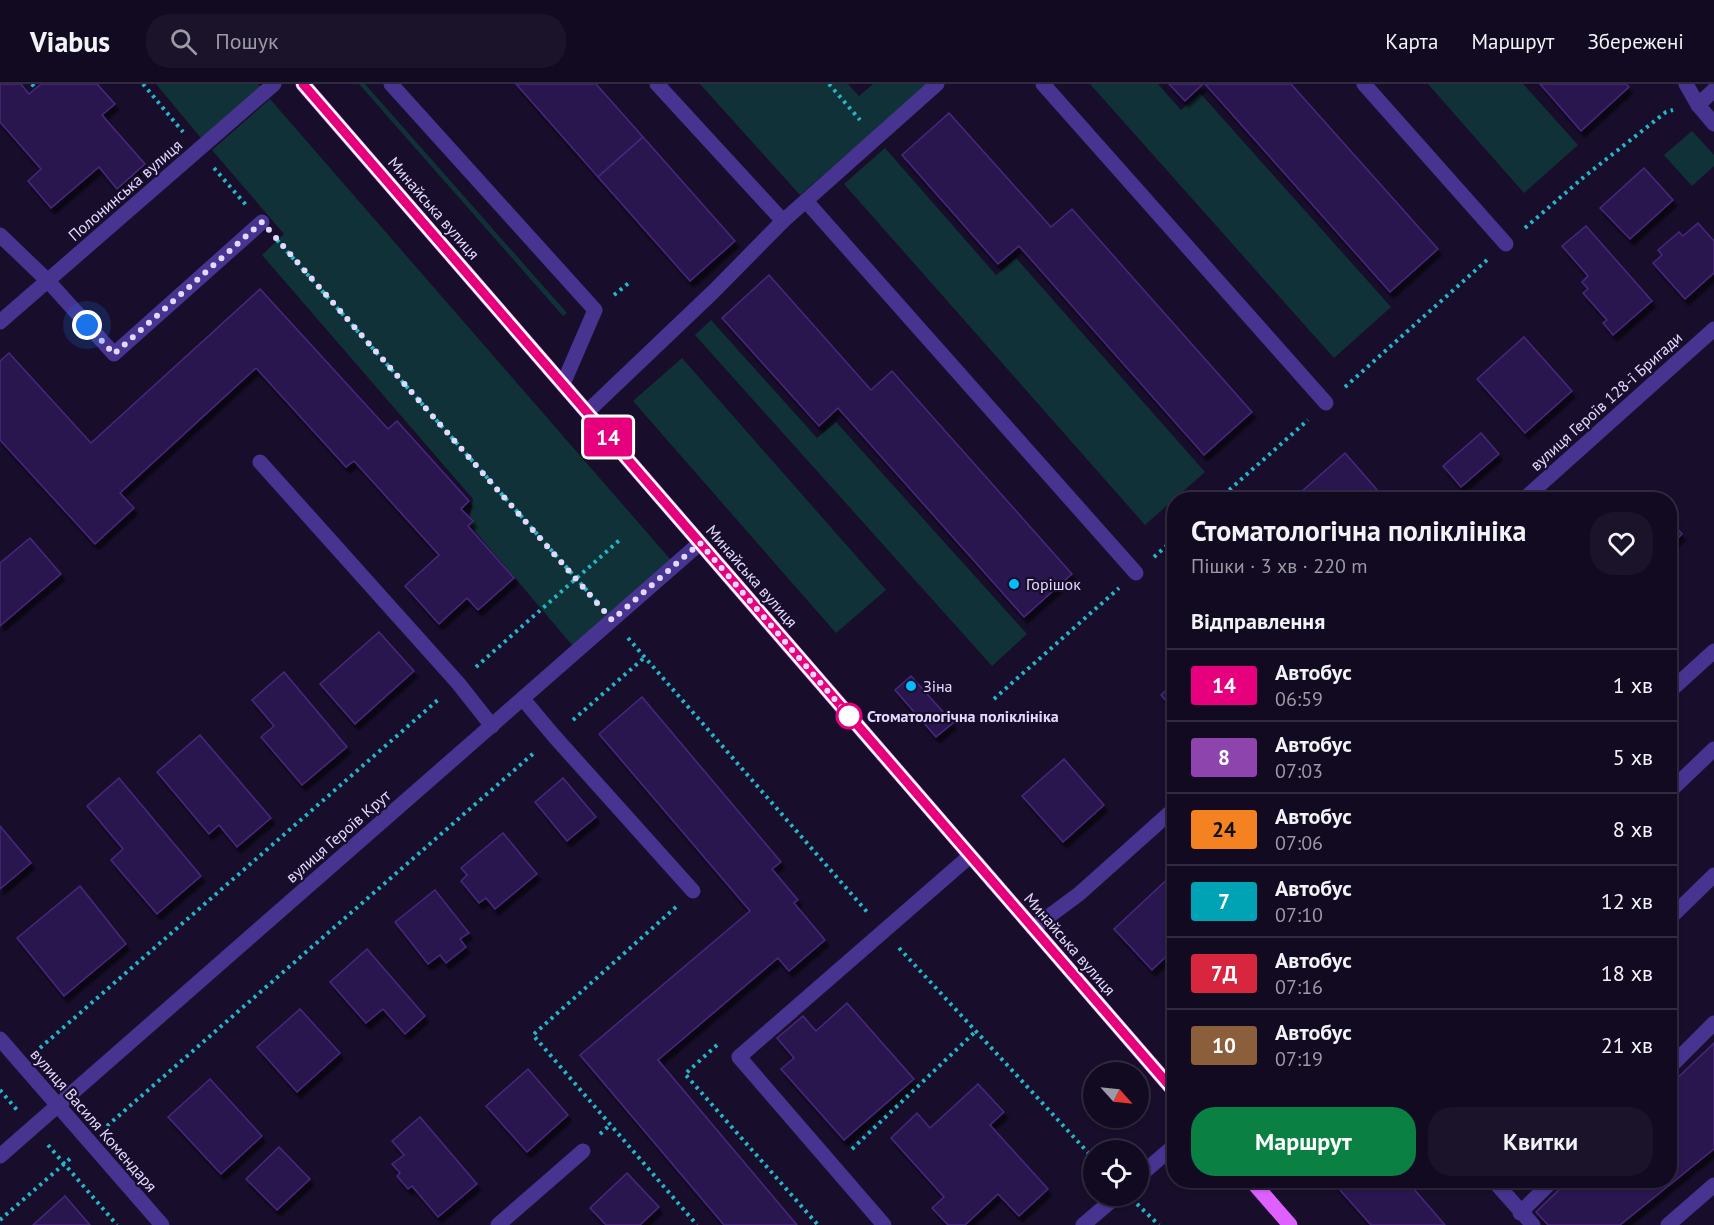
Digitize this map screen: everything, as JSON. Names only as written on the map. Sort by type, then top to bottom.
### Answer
[{"type":"main road","name":"Минайська вулиця","points":[[303,84],[1167,1083]]},
{"type":"main road","points":[[1258,1188],[1290,1225]]},
{"type":"street","name":"Полонинська вулиця","points":[[0,322],[274,84]]},
{"type":"street","points":[[391,84],[595,310],[563,384]]},
{"type":"street","points":[[657,84],[783,221]]},
{"type":"street","points":[[587,412],[714,291],[783,221],[937,84]]},
{"type":"street","points":[[1043,84],[1326,403]]},
{"type":"street","points":[[1364,84],[1506,244]]},
{"type":"street","points":[[1686,84],[1698,105],[1714,124]]},
{"type":"street","points":[[1698,105],[1714,90]]},
{"type":"street","points":[[806,201],[1136,573]]},
{"type":"street","points":[[0,235],[48,281],[114,354],[262,222]]},
{"type":"street","name":"вулиця Героїв 128-ї Бригади","points":[[1532,492],[1714,329]]},
{"type":"street","points":[[260,462],[458,683],[492,726]]},
{"type":"street","name":"вулиця Героїв Крут","points":[[0,1156],[700,543]]},
{"type":"street","points":[[1677,685],[1714,651]]},
{"type":"street","points":[[523,699],[693,891]]},
{"type":"street","points":[[1677,784],[1714,748]]},
{"type":"street","points":[[1033,928],[1078,894],[1167,815]]},
{"type":"street","points":[[884,1225],[739,1057],[970,856]]},
{"type":"street","points":[[1677,911],[1714,875]]},
{"type":"street","points":[[1677,1060],[1714,1023]]},
{"type":"street","name":"вулиця Василя Комендаря","points":[[0,1040],[162,1225]]},
{"type":"street","points":[[498,1225],[583,1150]]},
{"type":"street","points":[[1149,1168],[1167,1152]]},
{"type":"street","points":[[1668,1225],[1714,1185]]},
{"type":"street","points":[[1500,1188],[1533,1225]]},
{"type":"street","points":[[1521,1213],[1545,1188]]},
{"type":"street","points":[[1083,1225],[1105,1206]]},
{"type":"path","points":[[32,84],[35,88]]},
{"type":"path","points":[[143,84],[198,150],[577,578],[883,931],[1083,1147]]},
{"type":"path","points":[[829,84],[876,138]]},
{"type":"path","points":[[1227,492],[1585,176],[1666,112],[1698,105]]},
{"type":"path","points":[[22,1064],[622,538]]},
{"type":"path","points":[[994,699],[1167,545]]},
{"type":"path","points":[[0,1220],[645,657]]},
{"type":"path","points":[[693,891],[532,1035],[697,1225]]},
{"type":"path","points":[[834,1166],[976,1031]]},
{"type":"path","points":[[0,1090],[117,1225]]},
{"type":"path","points":[[1139,1206],[1159,1225]]},
{"type":"green space","points":[[156,84],[258,84],[261,87],[201,138]]},
{"type":"green space","points":[[359,84],[365,84],[567,313],[563,316]]},
{"type":"green space","points":[[700,84],[848,84],[859,96],[873,84],[928,84],[800,195]]},
{"type":"green space","points":[[1090,84],[1158,84],[1181,110],[1200,93],[1391,307],[1334,358]]},
{"type":"green space","points":[[1428,84],[1523,84],[1578,145],[1524,193]]},
{"type":"green space","points":[[270,99],[677,567],[578,652],[469,524],[473,499],[262,255],[284,234],[212,150]]},
{"type":"green space","points":[[1692,131],[1714,155],[1714,166],[1692,186],[1664,155]]},
{"type":"green space","points":[[885,148],[996,275],[1016,258],[1205,472],[1182,492],[1167,492],[1167,506],[1145,525],[844,184]]},
{"type":"green space","points":[[711,320],[817,438],[836,422],[1027,634],[992,666],[695,335]]},
{"type":"green space","points":[[682,358],[886,590],[836,633],[633,401]]},
{"type":"building","points":[[0,84],[21,84],[29,94],[41,84],[97,84],[115,104],[102,115],[145,164],[117,189],[99,167],[51,208],[28,181],[41,169],[0,122]]},
{"type":"building","points":[[516,84],[596,84],[643,137],[598,177]]},
{"type":"building","points":[[1169,84],[1203,84],[1185,101]]},
{"type":"building","points":[[1205,84],[1291,84],[1438,249],[1390,292]]},
{"type":"building","points":[[1540,84],[1626,84],[1629,87],[1581,131]]},
{"type":"building","points":[[949,113],[1051,227],[1072,209],[1252,412],[1204,455],[1019,246],[998,264],[902,155]]},
{"type":"building","points":[[643,137],[735,241],[690,281],[598,177]]},
{"type":"building","points":[[1644,168],[1673,200],[1630,239],[1600,208]]},
{"type":"building","points":[[1698,223],[1714,241],[1714,273],[1685,299],[1653,263],[1662,255],[1658,250],[1679,232],[1683,236]]},
{"type":"building","points":[[1586,226],[1652,301],[1613,335],[1603,323],[1607,320],[1583,293],[1588,289],[1582,282],[1588,276],[1562,246]]},
{"type":"building","points":[[769,275],[871,390],[892,371],[1072,574],[1024,617],[838,408],[819,426],[722,318]]},
{"type":"building","points":[[260,289],[388,429],[397,421],[469,501],[461,509],[473,521],[468,526],[514,578],[478,610],[467,598],[439,624],[405,586],[439,555],[354,461],[346,467],[256,368],[120,493],[134,508],[95,544],[0,440],[0,361],[9,353],[91,443]]},
{"type":"building","points":[[1524,337],[1572,391],[1525,433],[1477,379]]},
{"type":"building","points":[[1481,433],[1499,454],[1461,487],[1443,466]]},
{"type":"building","points":[[1345,453],[1379,492],[1301,492]]},
{"type":"building","points":[[1677,528],[1682,534],[1677,539]]},
{"type":"building","points":[[30,538],[61,574],[0,626],[0,563]]},
{"type":"building","points":[[379,632],[414,671],[355,724],[320,684]]},
{"type":"building","points":[[284,672],[347,747],[302,785],[261,737],[274,726],[252,700]]},
{"type":"building","points":[[911,676],[953,723],[936,737],[895,690]]},
{"type":"building","points":[[1167,689],[1167,702],[1161,695]]},
{"type":"building","points":[[642,697],[781,862],[772,869],[798,900],[794,903],[825,940],[789,971],[778,958],[658,1060],[797,1225],[724,1225],[580,1055],[750,911],[599,734]]},
{"type":"building","points":[[200,735],[271,818],[237,847],[219,825],[209,834],[157,772]]},
{"type":"building","points":[[1064,759],[1104,805],[1063,842],[1022,796]]},
{"type":"building","points":[[119,778],[201,876],[157,914],[111,860],[123,849],[87,806]]},
{"type":"building","points":[[563,778],[596,817],[567,841],[535,802]]},
{"type":"building","points":[[0,826],[31,863],[0,889]]},
{"type":"building","points":[[503,833],[537,874],[495,909],[486,898],[479,903],[461,881],[467,875],[461,868]]},
{"type":"building","points":[[1167,880],[1167,956],[1152,970],[1114,929]]},
{"type":"building","points":[[80,886],[126,944],[64,996],[17,938]]},
{"type":"building","points":[[435,890],[469,933],[460,939],[466,947],[446,963],[440,955],[428,964],[395,922]]},
{"type":"building","points":[[367,949],[425,1016],[405,1034],[383,1009],[366,1023],[330,982]]},
{"type":"building","points":[[847,1003],[914,1079],[844,1140],[781,1069],[794,1058],[777,1038],[803,1016],[816,1031]]},
{"type":"building","points":[[300,1009],[340,1053],[297,1092],[257,1047]]},
{"type":"building","points":[[1714,1043],[1714,1149],[1677,1179],[1677,1078]]},
{"type":"building","points":[[528,1069],[568,1115],[527,1152],[486,1106]]},
{"type":"building","points":[[210,1079],[262,1136],[221,1174],[168,1117]]},
{"type":"building","points":[[978,1084],[1004,1112],[990,1125],[1048,1189],[1019,1216],[998,1194],[965,1225],[948,1225],[932,1208],[944,1197],[891,1138],[917,1113],[930,1128]]},
{"type":"building","points":[[420,1117],[477,1184],[438,1217],[412,1186],[408,1189],[397,1176],[400,1173],[392,1164],[404,1155],[392,1141]]},
{"type":"building","points":[[279,1147],[310,1179],[277,1210],[246,1179]]},
{"type":"building","points":[[627,1173],[659,1207],[640,1225],[606,1225],[590,1208]]},
{"type":"building","points":[[1338,1188],[1413,1188],[1445,1225],[1371,1225]]},
{"type":"building","points":[[1561,1188],[1666,1188],[1620,1225],[1548,1225],[1536,1212]]},
{"type":"building","points":[[65,1196],[90,1225],[33,1225]]},
{"type":"bus line","name":"14","points":[[303,84],[1167,1083]]},
{"type":"place","name":"Горішок","points":[[1014,584]]},
{"type":"place","name":"Зіна","points":[[911,686]]},
{"type":"place","name":"Стоматологічна поліклініка","points":[[849,716]]},
{"type":"route","points":[[87,325],[114,354],[262,222],[612,620],[700,543],[849,716]]}]
